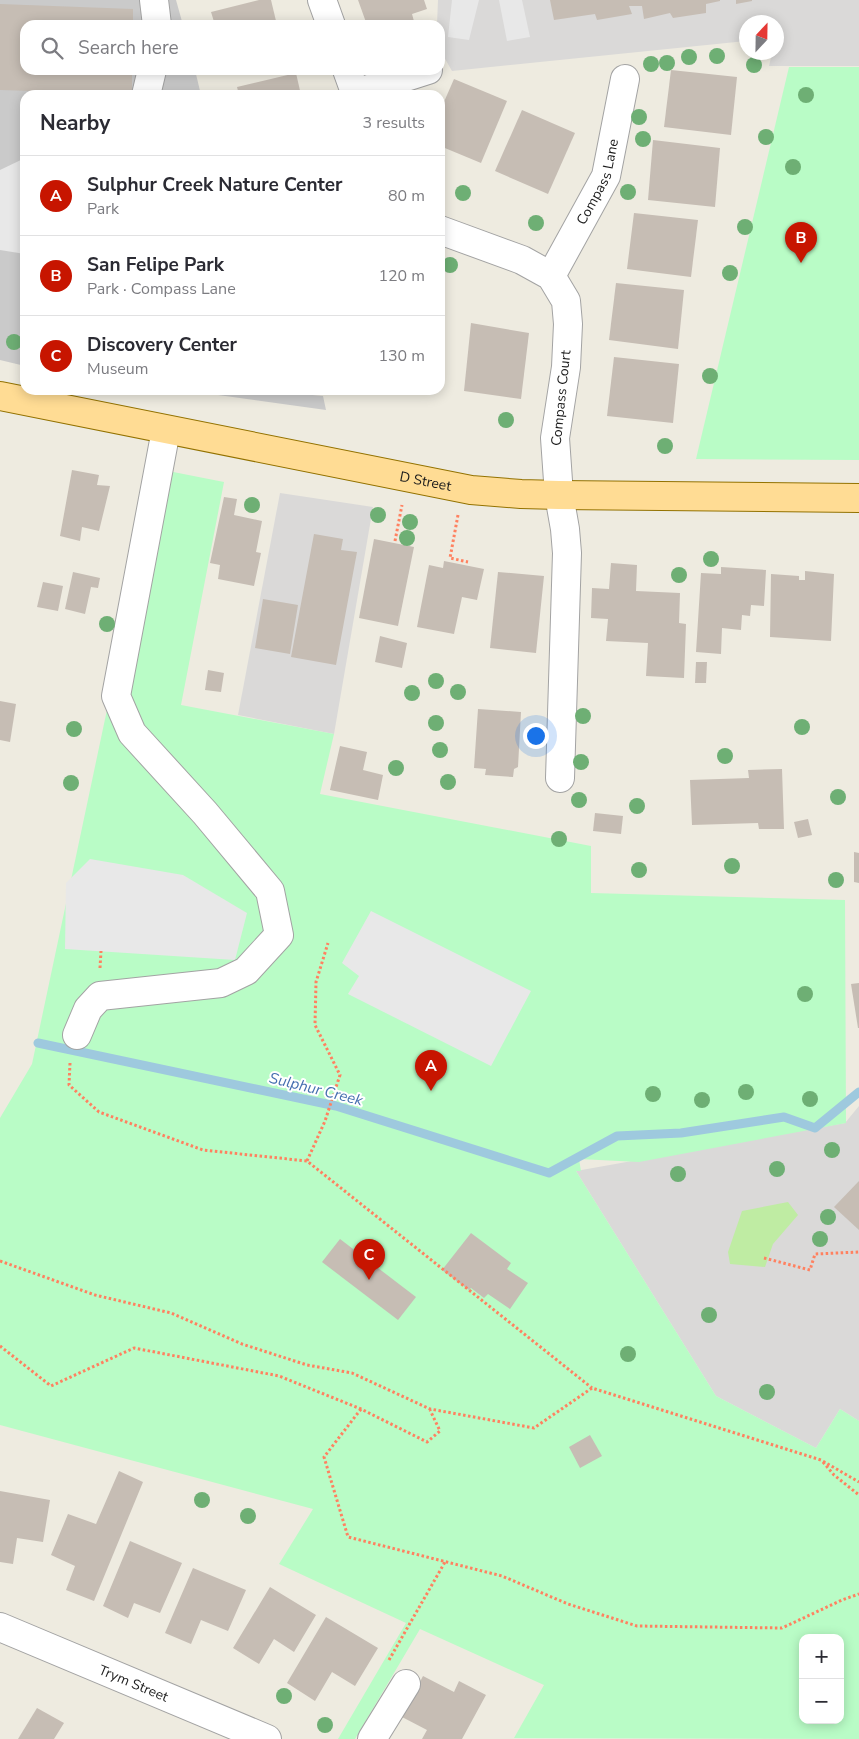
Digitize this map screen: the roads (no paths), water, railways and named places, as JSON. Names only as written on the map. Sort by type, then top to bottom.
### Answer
[{"type":"main road","name":"D Street","points":[[0,396],[471,490],[559,495],[859,498]]},
{"type":"street","points":[[154,0],[156,20]]},
{"type":"street","points":[[322,0],[329,20]]},
{"type":"street","points":[[147,90],[151,75]]},
{"type":"street","points":[[353,86],[405,75]]},
{"type":"street","name":"Compass Lane","points":[[551,276],[606,176],[624,79]]},
{"type":"street","points":[[445,232],[522,260],[551,276]]},
{"type":"street","name":"Compass Court","points":[[551,276],[566,301],[568,324],[566,367],[555,438],[559,495],[567,553],[560,778]]},
{"type":"street","points":[[74,1048],[88,1010],[100,996],[221,983],[246,971],[279,935],[270,890],[205,813],[132,733],[116,696],[166,430]]},
{"type":"street","name":"Trym Street","points":[[0,1627],[267,1739]]},
{"type":"street","points":[[372,1739],[406,1684]]},
{"type":"waterway","name":"Sulphur Creek","points":[[38,1043],[336,1106],[549,1173],[617,1136],[681,1133],[784,1117],[815,1128],[859,1092]]},
{"type":"place","name":"San Felipe Park","points":[[801,263]]},
{"type":"place","name":"Sulphur Creek Nature Center","points":[[431,1091]]},
{"type":"place","name":"Discovery Center","points":[[369,1280]]}]
